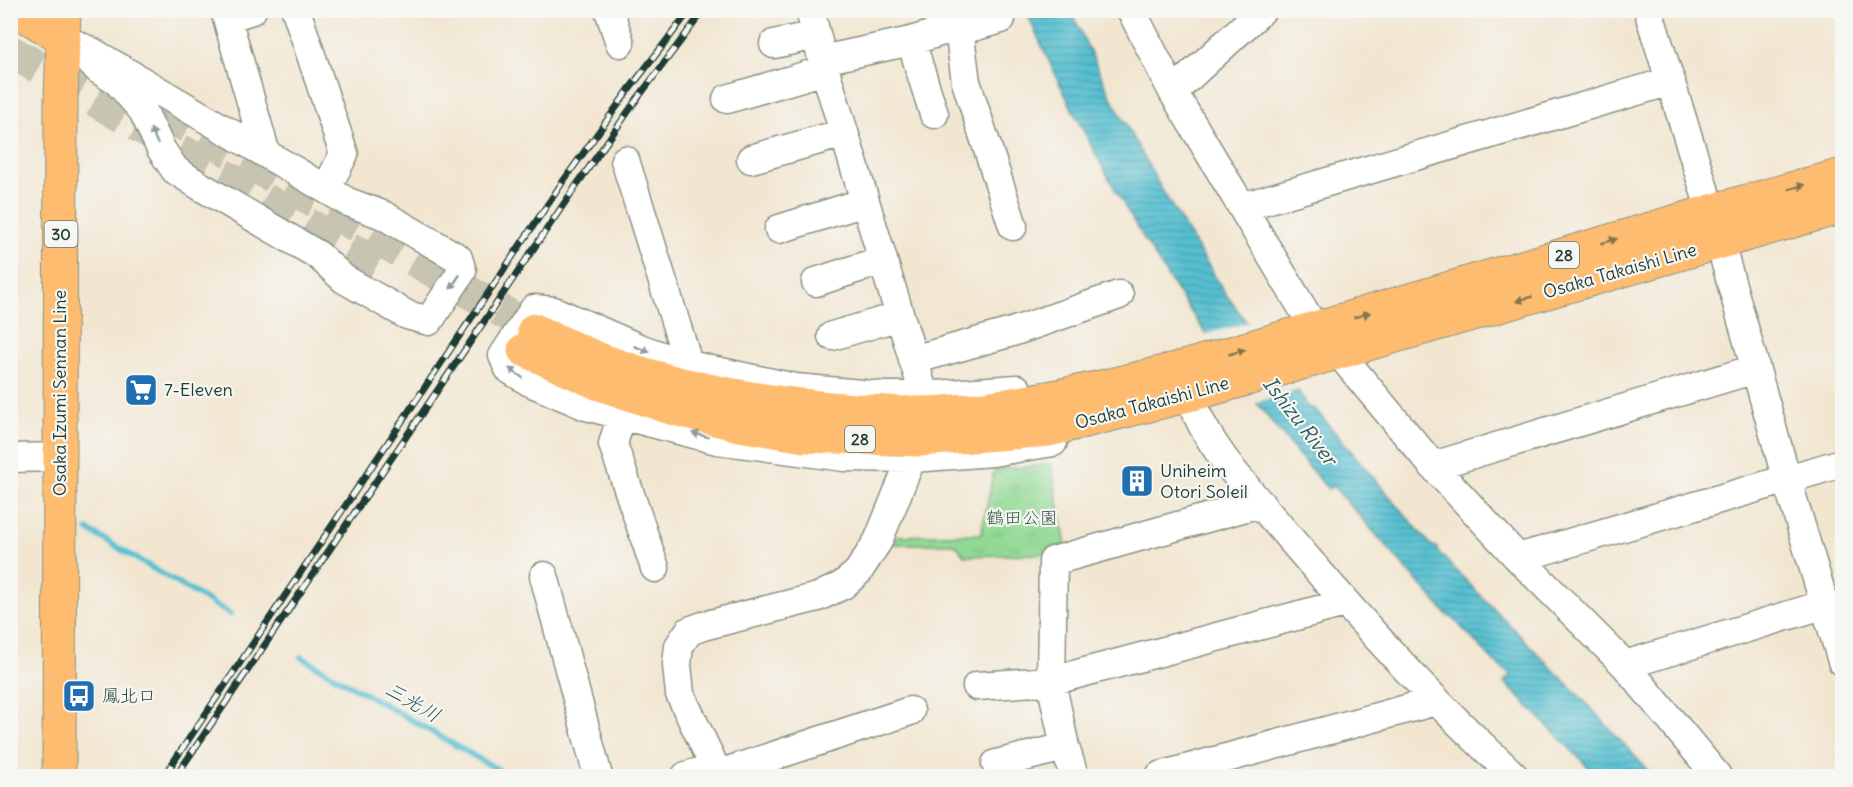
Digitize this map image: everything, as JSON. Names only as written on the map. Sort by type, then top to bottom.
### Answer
[{"type":"main road","points":[[16,10],[64,25]]},
{"type":"main road","name":"Osaka Izumi Sennan Line","points":[[59,777],[61,100],[64,25]]},
{"type":"main road","name":"Osaka Takaishi Line","points":[[529,340],[738,396],[919,427],[955,412],[1039,399],[1140,393],[1194,384],[1711,211],[1842,175]]},
{"type":"main road","name":"Osaka Takaishi Line","points":[[1311,345],[1720,243],[1842,207]]},
{"type":"street","points":[[252,10],[227,18],[266,154]]},
{"type":"street","points":[[296,10],[344,154],[326,189]]},
{"type":"street","points":[[609,10],[620,43]]},
{"type":"street","points":[[1131,10],[1173,92],[1242,207],[1311,345],[1433,466],[1518,558],[1625,665],[1717,777]]},
{"type":"street","points":[[1173,92],[1262,10]]},
{"type":"street","points":[[1648,10],[1711,211],[1787,480],[1842,661]]},
{"type":"street","points":[[774,44],[911,41],[944,24],[1001,19]]},
{"type":"street","points":[[944,24],[1015,215]]},
{"type":"street","points":[[64,25],[94,53],[348,202],[383,215],[458,258],[462,271],[429,321],[407,315],[344,279],[318,255],[175,170],[161,149],[143,111],[118,82],[99,70],[64,25]]},
{"type":"street","points":[[911,41],[934,114]]},
{"type":"street","points":[[727,99],[818,44]]},
{"type":"street","points":[[718,773],[680,694],[677,665],[679,645],[689,631],[818,597],[843,585],[858,572],[878,541],[919,427],[922,388],[818,44]]},
{"type":"street","points":[[1242,207],[1671,81]]},
{"type":"street","points":[[751,159],[844,133]]},
{"type":"street","points":[[625,160],[685,353],[684,363]]},
{"type":"street","points":[[779,229],[865,202]]},
{"type":"street","points":[[816,282],[883,260]]},
{"type":"street","points":[[914,360],[1012,332],[1119,295]]},
{"type":"street","points":[[919,427],[844,457],[717,440],[586,406],[531,382],[509,369],[503,356],[534,309],[555,311],[639,348],[684,363],[795,388],[879,395],[919,427],[993,452],[1042,445],[1096,430],[1140,393]]},
{"type":"street","points":[[832,336],[900,316]]},
{"type":"street","points":[[1433,466],[1755,369]]},
{"type":"street","points":[[1194,384],[1197,417],[1213,445],[1242,484],[1345,603],[1436,701],[1514,777]]},
{"type":"street","points":[[622,414],[613,444],[655,568]]},
{"type":"street","points":[[10,458],[60,457]]},
{"type":"street","points":[[1518,558],[1842,463]]},
{"type":"street","points":[[1074,777],[1051,681],[1053,561],[1260,503]]},
{"type":"street","points":[[544,576],[598,777]]},
{"type":"street","points":[[977,686],[1051,681],[1345,603]]},
{"type":"street","points":[[1625,665],[1826,604]]},
{"type":"street","points":[[1160,777],[1436,701]]},
{"type":"street","points":[[687,777],[718,773],[910,711]]},
{"type":"street","points":[[996,764],[1065,747]]},
{"type":"green space","name":"鶴田公園","points":[[1051,464],[1066,546],[1040,554],[965,556],[955,544],[891,544],[897,536],[981,534],[994,470]]},
{"type":"water","name":"Ishizu River","points":[[1026,11],[1071,11],[1111,97],[1162,190],[1227,296],[1304,399],[1307,407],[1315,409],[1431,545],[1436,547],[1440,554],[1592,709],[1653,776],[1597,776],[1504,682],[1511,675],[1494,662],[1451,616],[1449,617],[1333,486],[1328,489],[1282,435],[1238,379],[1158,262],[1088,139]]},
{"type":"pier","points":[[1251,322],[1301,389],[1252,404],[1202,335]]},
{"type":"waterway","name":"三光川","points":[[88,530],[230,614]]},
{"type":"waterway","name":"三光川","points":[[301,657],[509,776]]},
{"type":"tunnel","points":[[10,51],[383,268]]},
{"type":"tunnel","points":[[118,86],[534,330]]},
{"type":"railway","points":[[164,776],[564,180],[690,10]]},
{"type":"railway","points":[[176,776],[576,186],[637,99],[704,10]]},
{"type":"place","name":"7-Eleven","points":[[141,390]]},
{"type":"place","name":"Uniheim Otori Soleil","points":[[1137,481]]},
{"type":"place","name":"鳳北口","points":[[79,696]]}]
